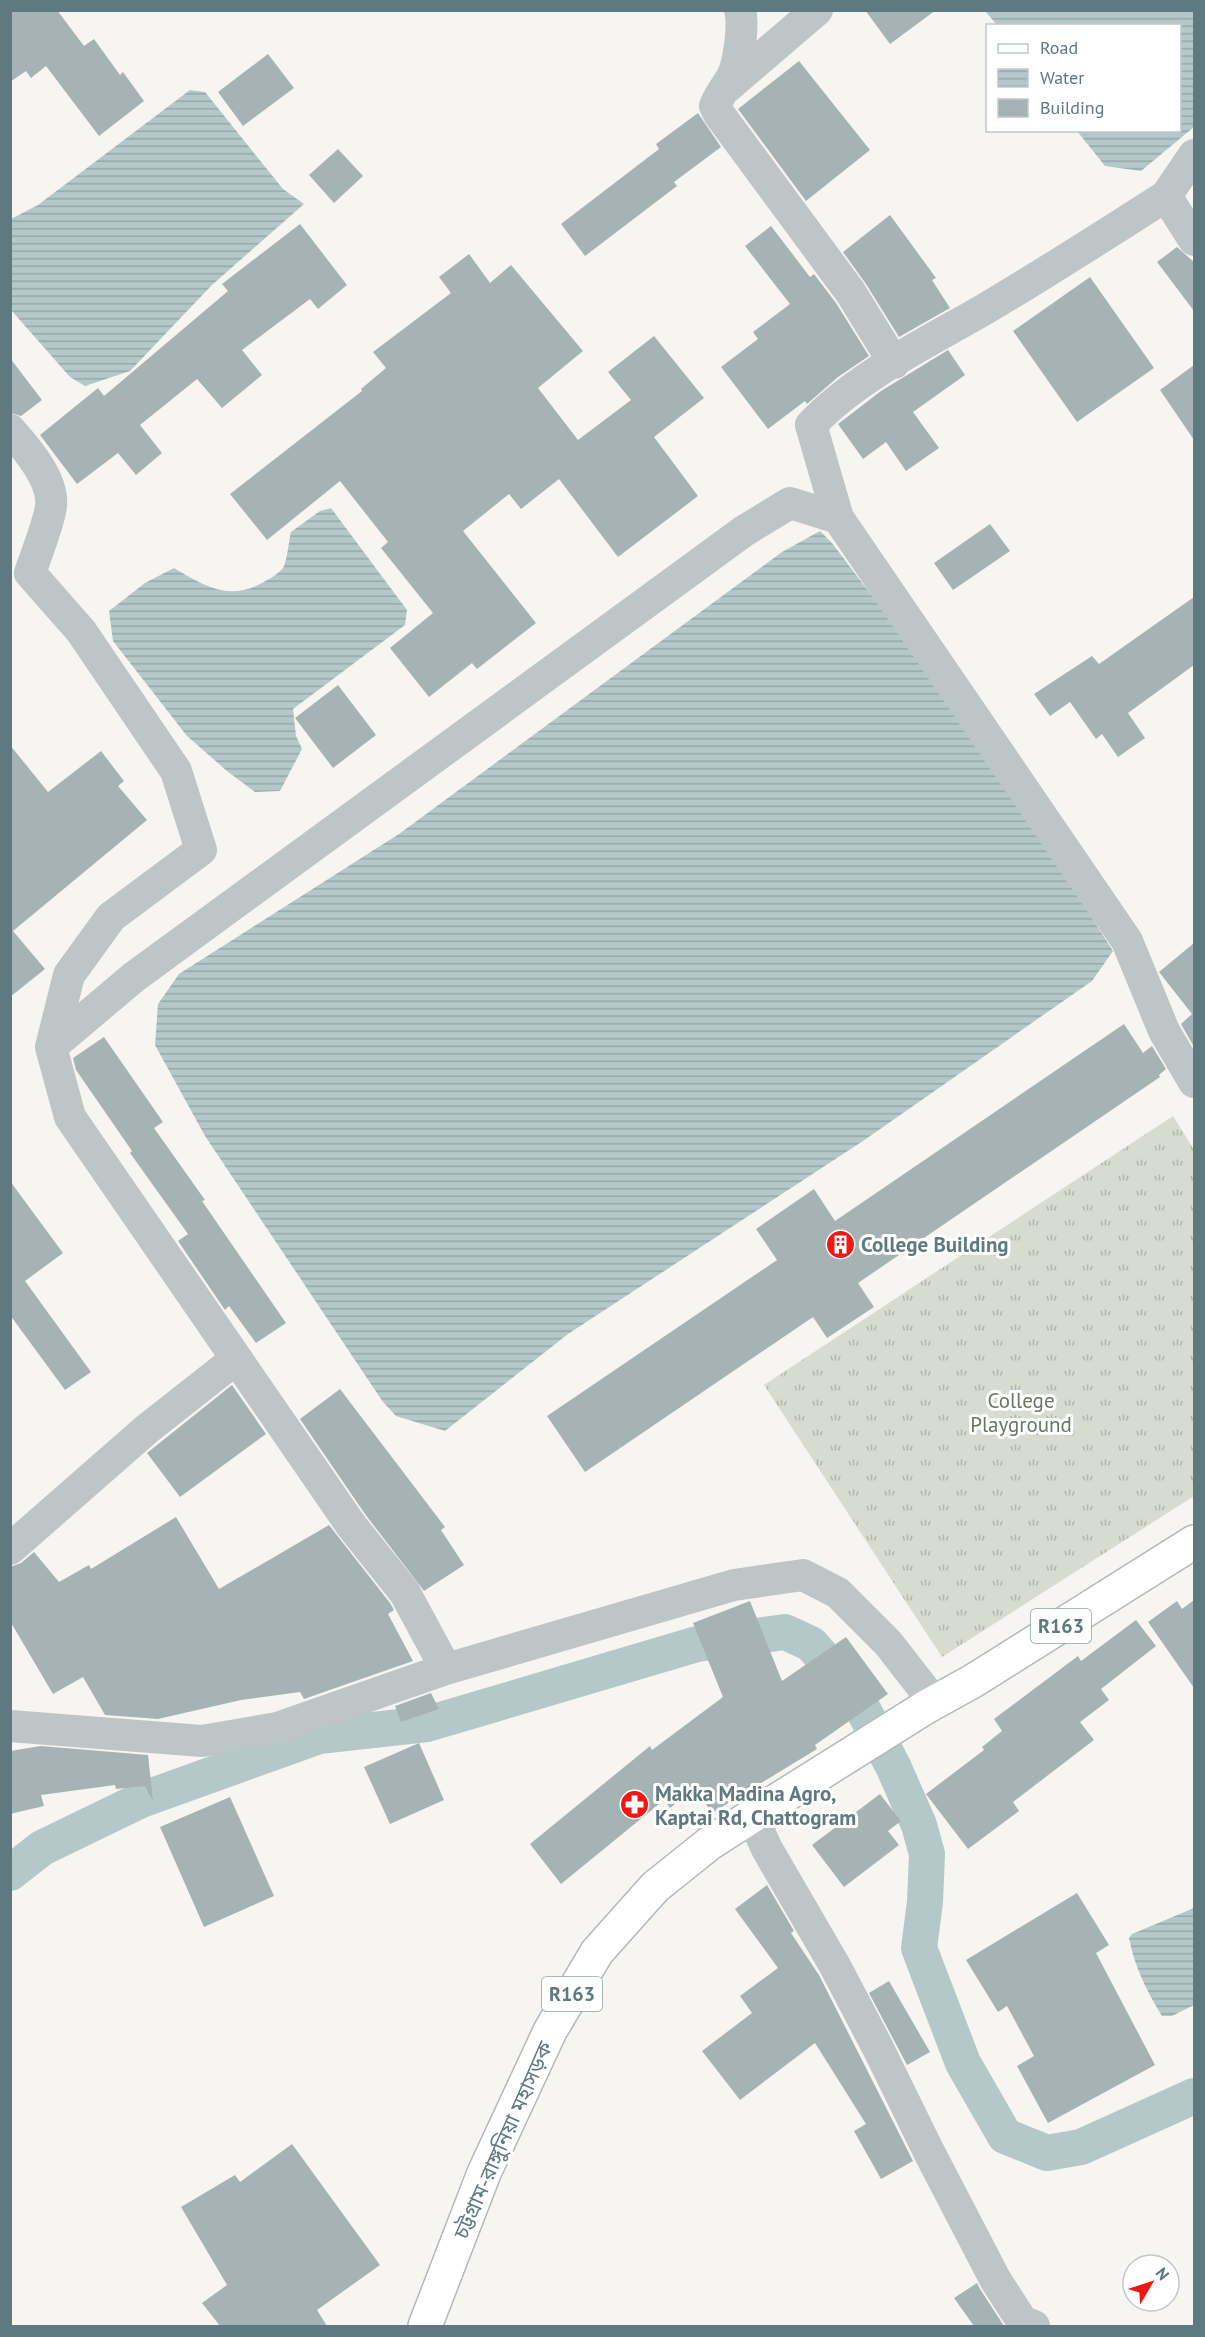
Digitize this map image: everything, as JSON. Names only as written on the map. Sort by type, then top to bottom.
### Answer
[{"type":"main road","name":"R163","points":[[930,1705],[973,1681],[1194,1542]]},
{"type":"main road","name":"চট্টগ্রাম-রাঙ্গুনিয়া মহাসড়ক","points":[[425,2326],[498,2143],[550,2031],[597,1952],[655,1887],[710,1843],[930,1705]]},
{"type":"street","points":[[724,90],[733,74],[743,22],[740,10]]},
{"type":"street","points":[[817,10],[724,90],[715,106],[851,293],[894,363]]},
{"type":"street","points":[[1194,155],[1166,196],[1008,296],[894,363],[828,407],[811,425],[838,518],[1127,941],[1164,1031],[1194,1082]]},
{"type":"street","points":[[1166,196],[1194,240]]},
{"type":"street","points":[[10,430],[30,453],[46,478],[52,505],[30,573],[81,631],[176,771],[201,850],[111,917],[69,975],[51,1047],[70,1117],[351,1526],[405,1593],[446,1669]]},
{"type":"street","points":[[51,1047],[134,977],[744,531],[790,503],[838,518]]},
{"type":"street","points":[[10,1549],[147,1429],[236,1359]]},
{"type":"street","points":[[10,1726],[202,1741],[277,1728],[446,1669],[734,1585],[803,1575],[838,1593],[888,1643],[930,1705]]},
{"type":"street","points":[[752,1816],[767,1849],[835,1966],[879,2048],[928,2152],[995,2279],[1022,2321],[1034,2326]]},
{"type":"green space","name":"College Playground","points":[[1173,1116],[1194,1150],[1194,1496],[942,1657],[764,1385]]},
{"type":"water","points":[[985,11],[1194,11],[1194,127],[1141,171],[1105,166],[1078,132],[1181,132],[1181,24],[996,24]]},
{"type":"water","points":[[190,90],[205,92],[283,189],[304,204],[212,285],[130,371],[85,386],[70,377],[11,310],[11,219],[38,205]]},
{"type":"water","points":[[331,508],[407,610],[405,625],[293,709],[296,736],[302,749],[280,791],[255,792],[187,736],[113,641],[109,611],[145,583],[174,568],[205,585],[226,591],[248,589],[260,584],[283,568],[291,532],[320,511]]},
{"type":"water","points":[[820,531],[832,543],[969,724],[1113,951],[1092,981],[863,1141],[568,1334],[445,1431],[396,1416],[383,1402],[205,1136],[155,1045],[158,1004],[179,974],[399,834],[782,552]]},
{"type":"water","points":[[1194,1908],[1194,2005],[1172,2016],[1162,2016],[1142,1978],[1129,1938],[1132,1934]]},
{"type":"building","points":[[10,10],[57,10],[84,46],[94,39],[120,75],[123,72],[144,101],[99,136],[46,66],[31,78],[26,71],[10,82]]},
{"type":"building","points":[[865,10],[936,10],[890,44]]},
{"type":"building","points":[[268,54],[294,88],[243,126],[218,92]]},
{"type":"building","points":[[799,61],[870,150],[806,201],[738,109]]},
{"type":"building","points":[[698,113],[721,147],[674,182],[677,186],[585,256],[561,224],[659,149],[656,144]]},
{"type":"building","points":[[338,149],[363,176],[334,203],[309,175]]},
{"type":"building","points":[[890,215],[936,278],[932,280],[950,308],[899,337],[843,252]]},
{"type":"building","points":[[300,224],[347,285],[318,309],[310,299],[242,350],[262,375],[222,408],[197,379],[140,425],[162,453],[136,475],[118,453],[77,484],[40,435],[98,388],[104,396],[228,291],[222,284]]},
{"type":"building","points":[[771,226],[810,277],[814,274],[836,303],[869,356],[838,377],[807,404],[805,401],[768,429],[721,367],[758,339],[753,332],[790,304],[745,246]]},
{"type":"building","points":[[1177,247],[1194,262],[1194,311],[1157,262]]},
{"type":"building","points":[[469,254],[490,283],[511,265],[583,351],[538,388],[578,440],[631,400],[608,372],[654,336],[704,398],[654,437],[698,496],[618,557],[559,479],[521,509],[509,494],[463,531],[536,623],[477,669],[472,663],[429,697],[390,648],[433,613],[381,548],[388,542],[340,481],[267,540],[230,494],[362,391],[361,389],[386,368],[373,352],[451,293],[439,277]]},
{"type":"building","points":[[1090,277],[1154,368],[1077,422],[1013,331]]},
{"type":"building","points":[[948,350],[965,375],[913,412],[939,448],[906,471],[886,442],[863,459],[838,424],[881,391]]},
{"type":"building","points":[[10,358],[42,400],[21,416],[10,413]]},
{"type":"building","points":[[1194,365],[1194,440],[1160,390]]},
{"type":"building","points":[[990,524],[1010,551],[953,590],[934,563]]},
{"type":"building","points":[[1194,597],[1194,665],[1128,713],[1145,738],[1118,757],[1102,734],[1096,739],[1070,702],[1050,716],[1034,694],[1092,656],[1099,664]]},
{"type":"building","points":[[338,685],[376,735],[333,768],[295,718]]},
{"type":"building","points":[[10,745],[48,792],[101,751],[124,781],[118,786],[147,820],[13,931],[45,969],[10,997]]},
{"type":"building","points":[[1194,943],[1194,1047],[1181,1024],[1192,1014],[1159,972]]},
{"type":"building","name":"College Building","points":[[1124,1024],[1143,1053],[1152,1046],[1166,1069],[1159,1075],[1160,1077],[858,1283],[874,1307],[827,1338],[813,1317],[585,1472],[547,1416],[777,1260],[756,1229],[814,1189],[835,1221]]},
{"type":"building","points":[[104,1037],[163,1122],[154,1128],[205,1200],[202,1201],[286,1323],[256,1343],[229,1306],[225,1310],[178,1241],[188,1234],[130,1153],[132,1151],[76,1070],[73,1058]]},
{"type":"building","points":[[10,1181],[63,1253],[25,1281],[91,1372],[65,1390],[10,1315]]},
{"type":"building","points":[[232,1385],[266,1434],[180,1497],[147,1453]]},
{"type":"building","points":[[340,1389],[445,1527],[441,1530],[464,1565],[424,1591],[365,1514],[300,1419]]},
{"type":"building","points":[[176,1517],[219,1589],[329,1525],[390,1603],[394,1610],[388,1614],[413,1661],[304,1699],[300,1692],[241,1700],[158,1719],[105,1715],[83,1677],[53,1694],[10,1621],[10,1567],[21,1563],[34,1552],[59,1582],[89,1565],[91,1569]]},
{"type":"building","points":[[1194,1600],[1194,1688],[1148,1622],[1177,1601],[1182,1609]]},
{"type":"building","points":[[750,1601],[782,1681],[846,1637],[888,1694],[815,1745],[817,1749],[712,1813],[695,1788],[670,1808],[664,1800],[561,1884],[530,1844],[650,1746],[652,1750],[723,1697],[693,1623]]},
{"type":"building","points":[[1136,1620],[1156,1646],[1101,1689],[1109,1700],[1080,1722],[1094,1740],[1013,1802],[1019,1811],[968,1849],[926,1794],[984,1750],[982,1747],[1002,1731],[994,1719],[1078,1656],[1081,1661]]},
{"type":"building","points":[[431,1693],[439,1709],[401,1722],[395,1706]]},
{"type":"building","points":[[419,1743],[444,1800],[390,1824],[364,1767]]},
{"type":"building","points":[[41,1746],[148,1755],[153,1801],[145,1786],[116,1789],[115,1785],[41,1795],[44,1806],[10,1814],[10,1751]]},
{"type":"building","points":[[880,1794],[901,1821],[888,1831],[899,1845],[844,1887],[812,1845]]},
{"type":"building","points":[[230,1797],[274,1896],[204,1927],[160,1827]]},
{"type":"building","points":[[767,1885],[794,1931],[791,1933],[819,1975],[913,2161],[881,2179],[854,2131],[866,2124],[815,2043],[740,2100],[702,2051],[752,2013],[740,1996],[778,1968],[735,1909]]},
{"type":"building","points":[[1077,1893],[1109,1945],[1096,1953],[1155,2065],[1048,2123],[1017,2066],[1034,2056],[1007,2006],[998,2012],[966,1960]]},
{"type":"building","points":[[889,1981],[930,2052],[907,2065],[869,1993]]},
{"type":"building","points":[[292,2144],[380,2265],[317,2310],[327,2326],[220,2326],[202,2303],[227,2285],[181,2207],[235,2175],[240,2182]]},
{"type":"building","points":[[977,2283],[1004,2326],[974,2326],[954,2298]]},
{"type":"waterway","points":[[10,1873],[42,1848],[141,1800],[319,1736],[427,1724],[697,1644],[785,1632],[811,1644],[858,1700],[893,1766],[919,1825],[927,1854],[925,1902],[919,1948],[963,2063],[1005,2136],[1047,2153],[1081,2147],[1194,2096]]},
{"type":"place","name":"College Building","points":[[840,1244]]},
{"type":"place","name":"Makka Madina Agro, Kaptai Rd, Chattogram","points":[[634,1805]]}]
